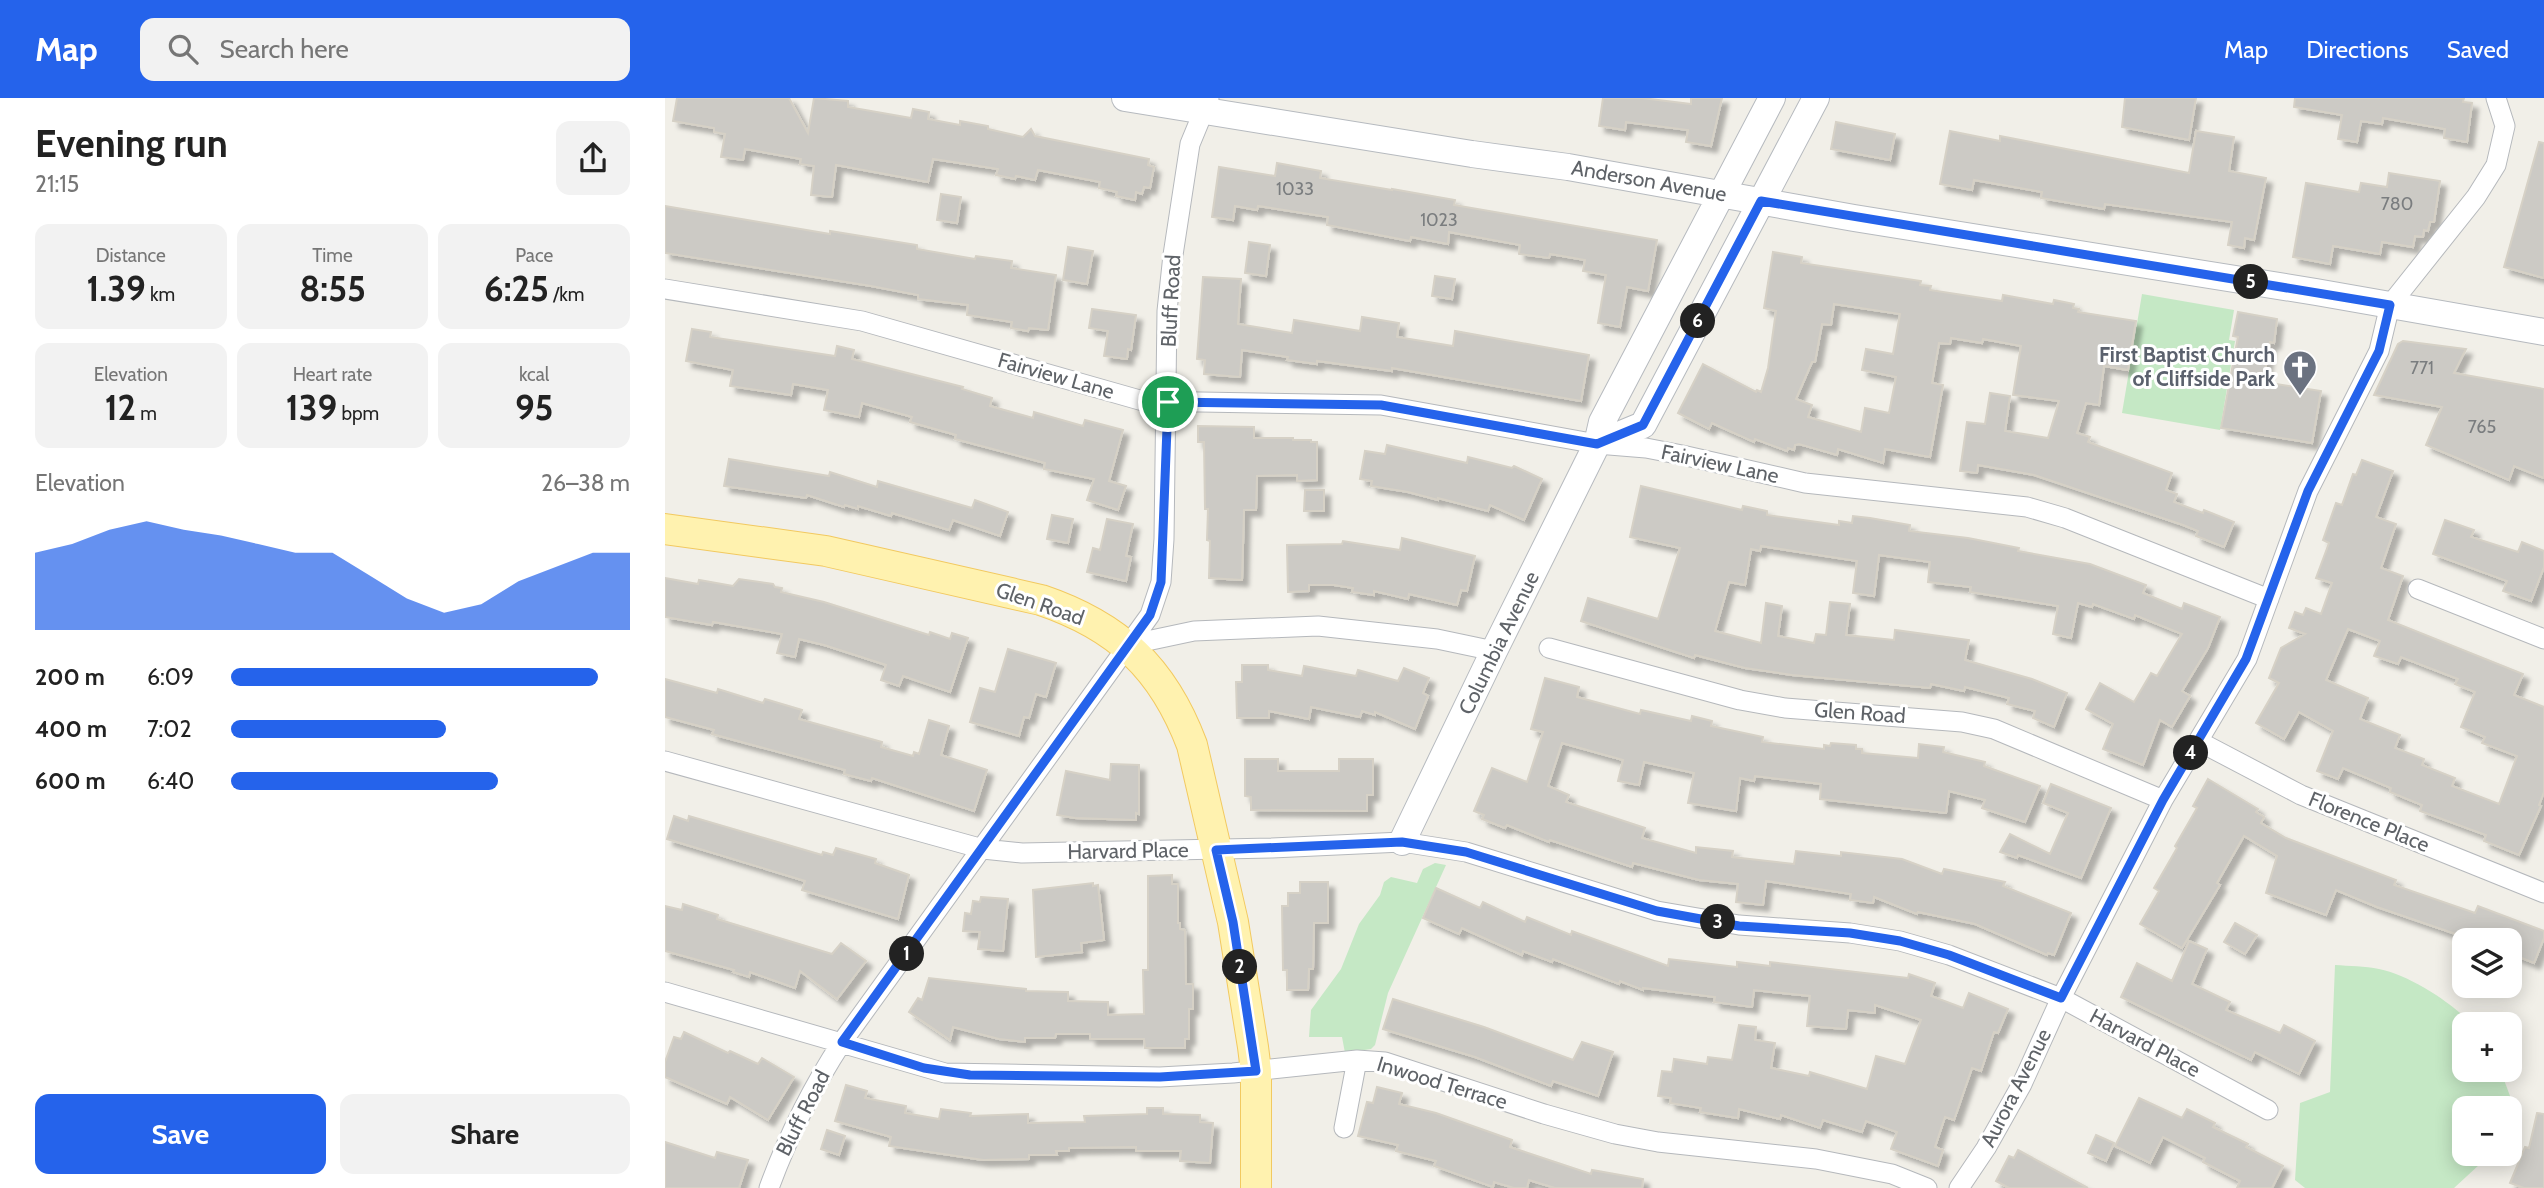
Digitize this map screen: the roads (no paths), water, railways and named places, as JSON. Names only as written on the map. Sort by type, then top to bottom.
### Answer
[{"type":"main road","name":"Anderson Avenue","points":[[1125,98],[1206,104],[1761,201],[2544,332]]},
{"type":"main road","name":"Columbia Avenue","points":[[1402,842],[1597,444],[1602,422],[1772,98]]},
{"type":"main road","points":[[1597,444],[1643,425],[1816,98]]},
{"type":"main road","name":"Glen Road","points":[[665,529],[826,551],[1002,589],[1072,610],[1102,626],[1128,645],[1165,688],[1182,717],[1192,745],[1233,922],[1256,1071],[1256,1174]]},
{"type":"street","points":[[2390,305],[2476,197],[2496,165],[2505,126],[2496,98]]},
{"type":"street","name":"Bluff Road","points":[[769,1188],[795,1125],[842,1042],[1150,615],[1161,582],[1168,402],[1167,311],[1173,255],[1190,144],[1206,104]]},
{"type":"street","name":"Fairview Lane","points":[[665,289],[862,321],[1143,401],[1381,405],[1597,444],[1682,454],[1805,483],[2027,507],[2065,518],[2269,598]]},
{"type":"street","name":"Aurora Avenue","points":[[1959,1188],[1986,1148],[2022,1084],[2061,998],[2163,800],[2246,659],[2308,491],[2379,351],[2390,305]]},
{"type":"street","points":[[2417,589],[2544,639]]},
{"type":"street","points":[[1128,645],[1194,631],[1318,626],[1437,639],[1494,651]]},
{"type":"street","name":"Glen Road","points":[[1549,648],[1740,700],[1785,708],[1962,722],[1994,729],[2163,800]]},
{"type":"street","name":"Florence Place","points":[[2198,741],[2301,795],[2544,893]]},
{"type":"street","name":"Harvard Place","points":[[665,761],[983,849],[1022,853],[1216,850],[1402,842],[1466,852],[1657,911],[1739,926],[1850,933],[1900,941],[1949,955],[2061,998],[2268,1110]]},
{"type":"street","name":"Inwood Terrace","points":[[665,992],[924,1068],[970,1075],[1160,1077],[1256,1071],[1357,1060],[1385,1062],[1544,1114],[1615,1134],[1658,1142],[1816,1159],[1892,1174],[1927,1188]]},
{"type":"street","points":[[1344,1128],[1357,1060]]},
{"type":"place","name":"First Baptist Church of Cliffside Park","points":[[2300,397]]}]
